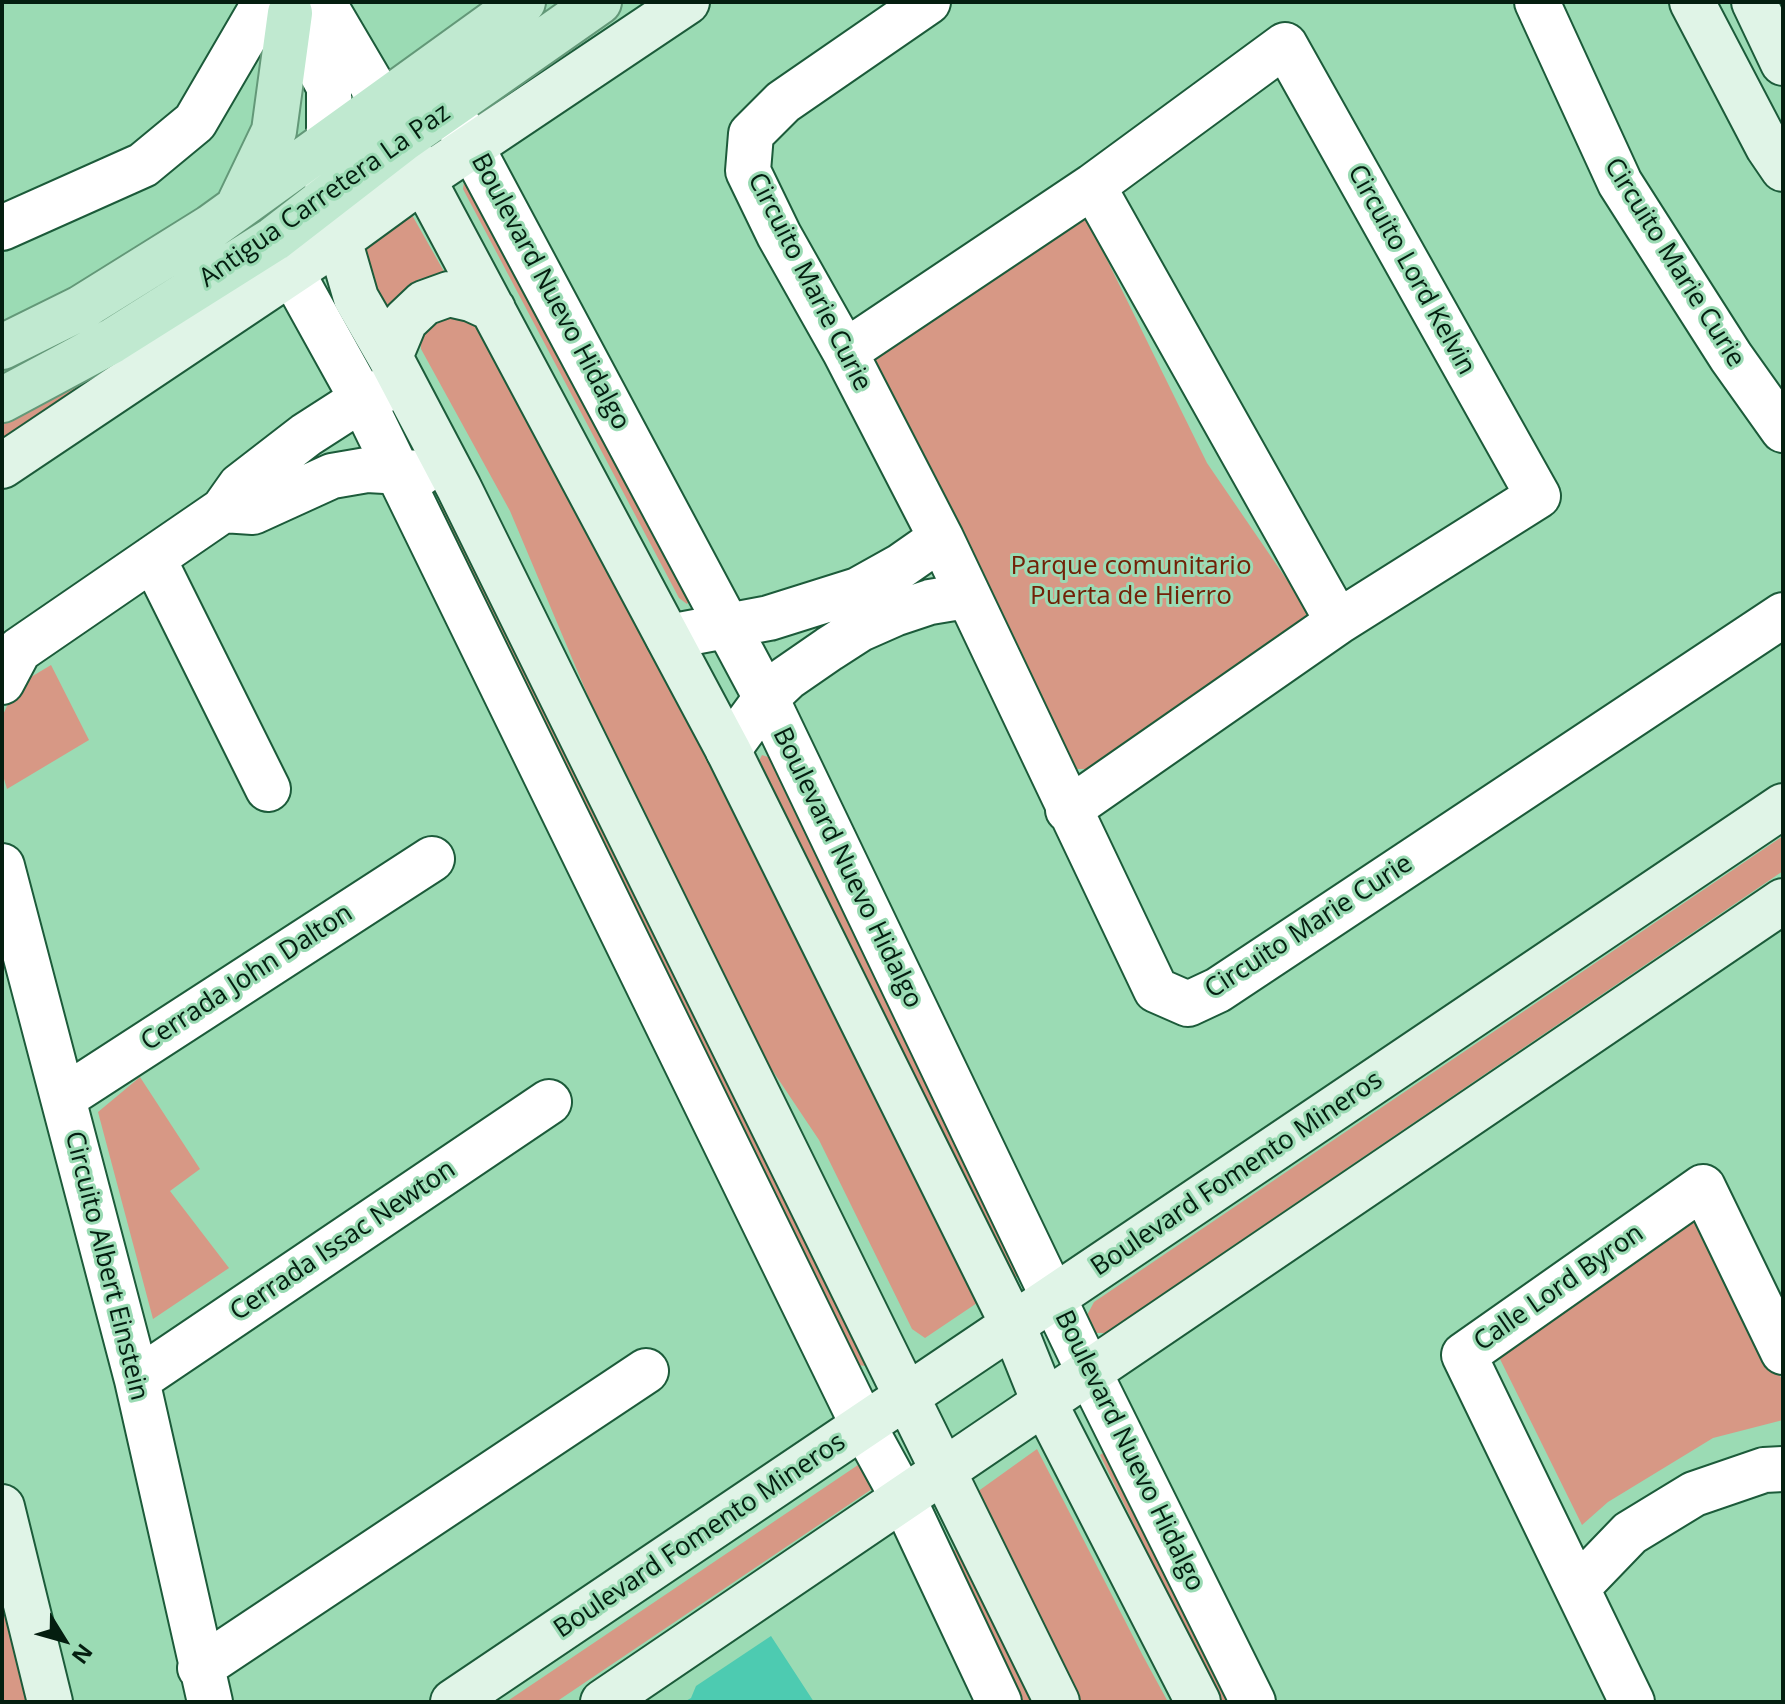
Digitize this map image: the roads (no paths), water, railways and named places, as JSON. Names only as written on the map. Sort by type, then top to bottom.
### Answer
[{"type":"main road","name":"Antigua Carretera La Paz","points":[[2,400],[125,334],[274,239],[327,198],[392,122],[523,2]]},
{"type":"main road","name":"Antigua Carretera La Paz","points":[[2,347],[81,308],[235,210],[329,140],[448,108],[599,2]]},
{"type":"main road","points":[[235,210],[274,131],[291,5]]},
{"type":"street","points":[[2,466],[687,2]]},
{"type":"street","name":"Circuito Marie Curie","points":[[928,2],[783,102],[751,134],[748,171],[941,538],[1156,990],[1188,1004],[1218,990],[1783,615]]},
{"type":"street","name":"Circuito Marie Curie","points":[[1537,2],[1620,183],[1731,357],[1783,430]]},
{"type":"street","points":[[1692,2],[1768,147],[1783,169]]},
{"type":"street","points":[[1754,2],[1783,63]]},
{"type":"street","name":"Boulevard Nuevo Hidalgo","points":[[291,5],[392,122],[493,309],[728,750],[1013,1325],[1044,1402],[1198,1702]]},
{"type":"street","points":[[2,228],[143,165],[195,122],[291,5],[329,87],[327,198],[356,298],[459,488],[1057,1702]]},
{"type":"street","name":"Circuito Lord Kelvin","points":[[845,352],[1093,186],[1285,45],[1538,496],[1338,622],[1068,810]]},
{"type":"street","name":"Boulevard Nuevo Hidalgo","points":[[448,108],[766,698],[1089,1372],[1253,1702]]},
{"type":"street","points":[[1093,186],[1338,622]]},
{"type":"street","points":[[327,198],[301,233],[291,271],[362,399],[863,1425],[903,1498],[999,1702]]},
{"type":"street","points":[[2,682],[19,650],[223,510],[240,486],[306,435],[362,399],[397,370],[405,321],[424,303],[449,294],[493,309]]},
{"type":"street","points":[[223,510],[253,512],[332,476],[367,470],[435,474],[459,488]]},
{"type":"street","points":[[668,637],[780,616],[858,590],[901,566],[941,538]]},
{"type":"street","points":[[153,558],[268,789]]},
{"type":"street","points":[[728,750],[766,698],[787,678],[860,629],[930,602],[966,596]]},
{"type":"street","name":"Boulevard Fomento Mineros","points":[[453,1702],[1783,806]]},
{"type":"street","name":"Cerrada John Dalton","points":[[63,1098],[432,859]]},
{"type":"street","name":"Circuito Albert Einstein","points":[[2,866],[137,1380],[205,1685],[646,1371]]},
{"type":"street","points":[[603,1702],[1783,901]]},
{"type":"street","name":"Cerrada Issac Newton","points":[[137,1380],[549,1102]]},
{"type":"street","name":"Calle Lord Byron","points":[[1632,1702],[1464,1355],[1703,1187],[1783,1352]]},
{"type":"street","points":[[1577,1588],[1630,1533],[1694,1494],[1764,1470],[1783,1469]]},
{"type":"street","points":[[2,1507],[50,1702]]},
{"type":"park label","name":"Parque comunitario Puerta de Hierro","points":[[1131,582]]}]
